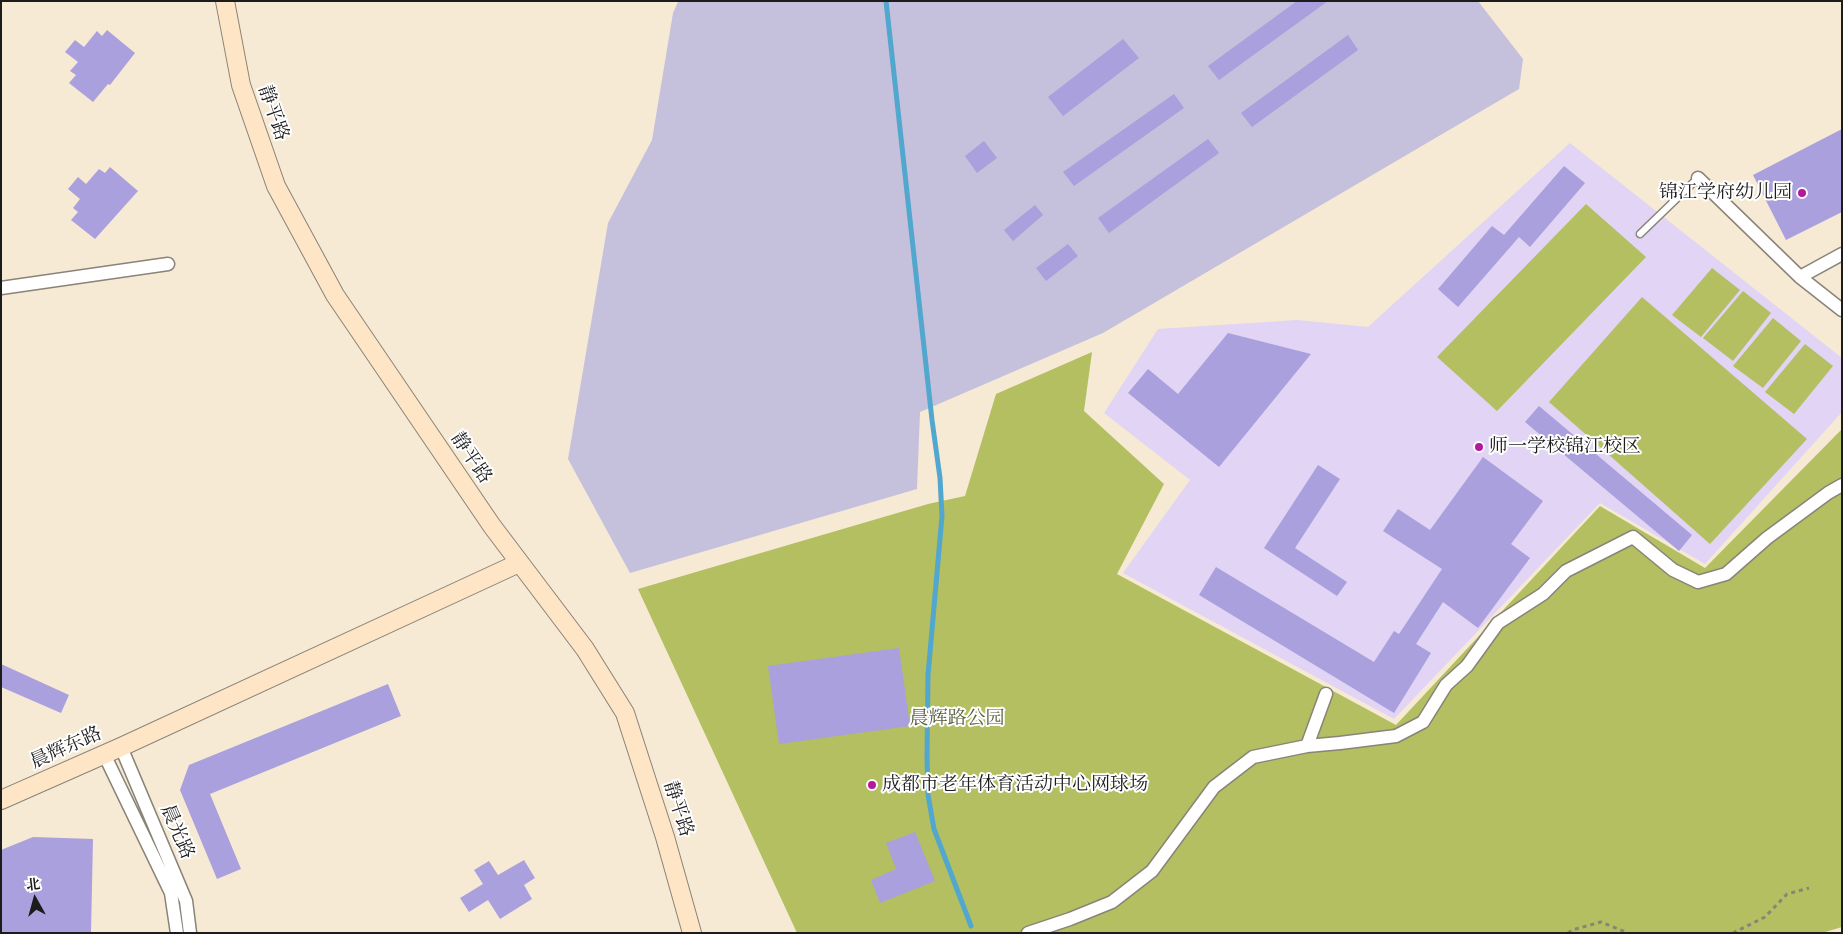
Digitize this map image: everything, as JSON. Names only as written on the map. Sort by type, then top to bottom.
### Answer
[{"type":"street","name":"静平路","points":[[225,1],[241,85],[276,186],[335,295],[492,526],[585,648],[625,713],[665,837],[692,933]]},
{"type":"street","points":[[1698,178],[1800,277],[1842,310]]},
{"type":"street","points":[[1800,277],[1842,254]]},
{"type":"street","points":[[1,288],[168,264]]},
{"type":"street","points":[[1028,933],[1112,902],[1152,870],[1214,787],[1253,757],[1307,746],[1396,736],[1423,722],[1446,684],[1468,666],[1498,624],[1543,594],[1566,571],[1633,537],[1673,570],[1698,582],[1726,574],[1767,538],[1828,493],[1842,485]]},
{"type":"street","name":"晨辉东路","points":[[1,800],[121,747],[519,563]]},
{"type":"street","points":[[1307,746],[1326,694]]},
{"type":"street","name":"晨光路","points":[[121,747],[186,901],[190,933]]},
{"type":"street","name":"晨光路","points":[[104,754],[171,893],[177,933]]},
{"type":"lane","points":[[1640,234],[1698,178]]},
{"type":"path","points":[[1733,933],[1765,917],[1787,894],[1809,888]]},
{"type":"path","points":[[1568,933],[1572,930],[1601,922],[1628,933]]},
{"type":"shaded area","points":[[1478,1],[1523,59],[1519,89],[1103,333],[920,412],[917,489],[630,573],[568,459],[608,223],[652,140],[673,13],[678,2]]},
{"type":"shaded area","name":"师一学校锦江校区","points":[[1570,143],[1842,358],[1842,412],[1705,564],[1600,503],[1394,719],[1123,573],[1190,480],[1104,413],[1158,329],[1297,320],[1368,327]]},
{"type":"green space","points":[[1586,204],[1646,257],[1497,411],[1437,357]]},
{"type":"green space","points":[[1712,268],[1740,290],[1701,337],[1672,315]]},
{"type":"green space","points":[[1743,291],[1771,313],[1733,361],[1703,338]]},
{"type":"green space","points":[[1642,297],[1807,439],[1710,544],[1549,402]]},
{"type":"green space","points":[[1773,318],[1801,341],[1763,388],[1733,366]]},
{"type":"green space","points":[[1805,344],[1833,366],[1794,414],[1765,392]]},
{"type":"green space","name":"晨辉路公园","points":[[1092,352],[1084,411],[1164,484],[1117,574],[1396,725],[1600,506],[1705,568],[1842,429],[1842,927],[1822,933],[797,933],[638,589],[928,504],[965,496],[996,394]]},
{"type":"building","points":[[1297,1],[1328,1],[1219,80],[1208,66]]},
{"type":"building","points":[[107,30],[135,53],[110,85],[108,84],[93,102],[69,83],[76,75],[70,71],[78,62],[65,52],[75,40],[84,47],[97,31],[102,36]]},
{"type":"building","points":[[1348,35],[1358,50],[1252,127],[1241,113]]},
{"type":"building","points":[[1123,39],[1139,58],[1063,116],[1048,97]]},
{"type":"building","points":[[1174,94],[1184,108],[1074,186],[1063,172]]},
{"type":"building","name":"锦江学府幼儿园","points":[[1842,129],[1842,212],[1786,240],[1753,175]]},
{"type":"building","points":[[1208,139],[1219,153],[1109,233],[1098,218]]},
{"type":"building","points":[[984,141],[997,158],[977,173],[965,156]]},
{"type":"building","points":[[1564,166],[1585,183],[1530,247],[1519,237],[1458,307],[1438,289],[1492,226],[1504,235]]},
{"type":"building","points":[[110,167],[138,191],[95,239],[71,220],[78,212],[73,208],[80,199],[68,189],[78,177],[86,184],[99,169],[105,173]]},
{"type":"building","points":[[1035,205],[1043,215],[1013,241],[1004,230]]},
{"type":"building","points":[[1068,244],[1078,256],[1046,281],[1036,268]]},
{"type":"building","points":[[1228,333],[1311,354],[1219,467],[1128,393],[1148,369],[1178,394]]},
{"type":"building","points":[[1539,406],[1692,535],[1679,551],[1525,422]]},
{"type":"building","points":[[1483,457],[1543,501],[1511,544],[1530,558],[1478,628],[1443,602],[1416,644],[1431,653],[1394,713],[1199,595],[1216,567],[1374,662],[1394,631],[1399,634],[1442,569],[1383,531],[1398,509],[1430,530]]},
{"type":"building","points":[[1318,465],[1340,479],[1295,548],[1347,582],[1337,596],[1264,548]]},
{"type":"building","points":[[899,648],[910,726],[779,744],[768,666]]},
{"type":"building","points":[[1,664],[69,695],[61,713],[1,687]]},
{"type":"building","points":[[388,684],[401,716],[210,794],[241,869],[217,879],[180,790],[189,765]]},
{"type":"building","points":[[915,832],[935,881],[880,903],[871,880],[896,869],[886,843]]},
{"type":"building","points":[[33,837],[93,839],[91,933],[1,933],[1,850]]},
{"type":"building","points":[[524,860],[535,878],[524,885],[532,899],[500,919],[488,900],[469,912],[460,898],[483,884],[474,870],[489,861],[498,875]]},
{"type":"waterway","points":[[886,1],[940,478],[942,516],[928,675],[928,795],[934,829],[971,926]]},
{"type":"place","name":"锦江学府幼儿园","points":[[1802,193]]},
{"type":"place","name":"师一学校锦江校区","points":[[1479,447]]},
{"type":"place","name":"成都市老年体育活动中心网球场","points":[[872,785]]}]
